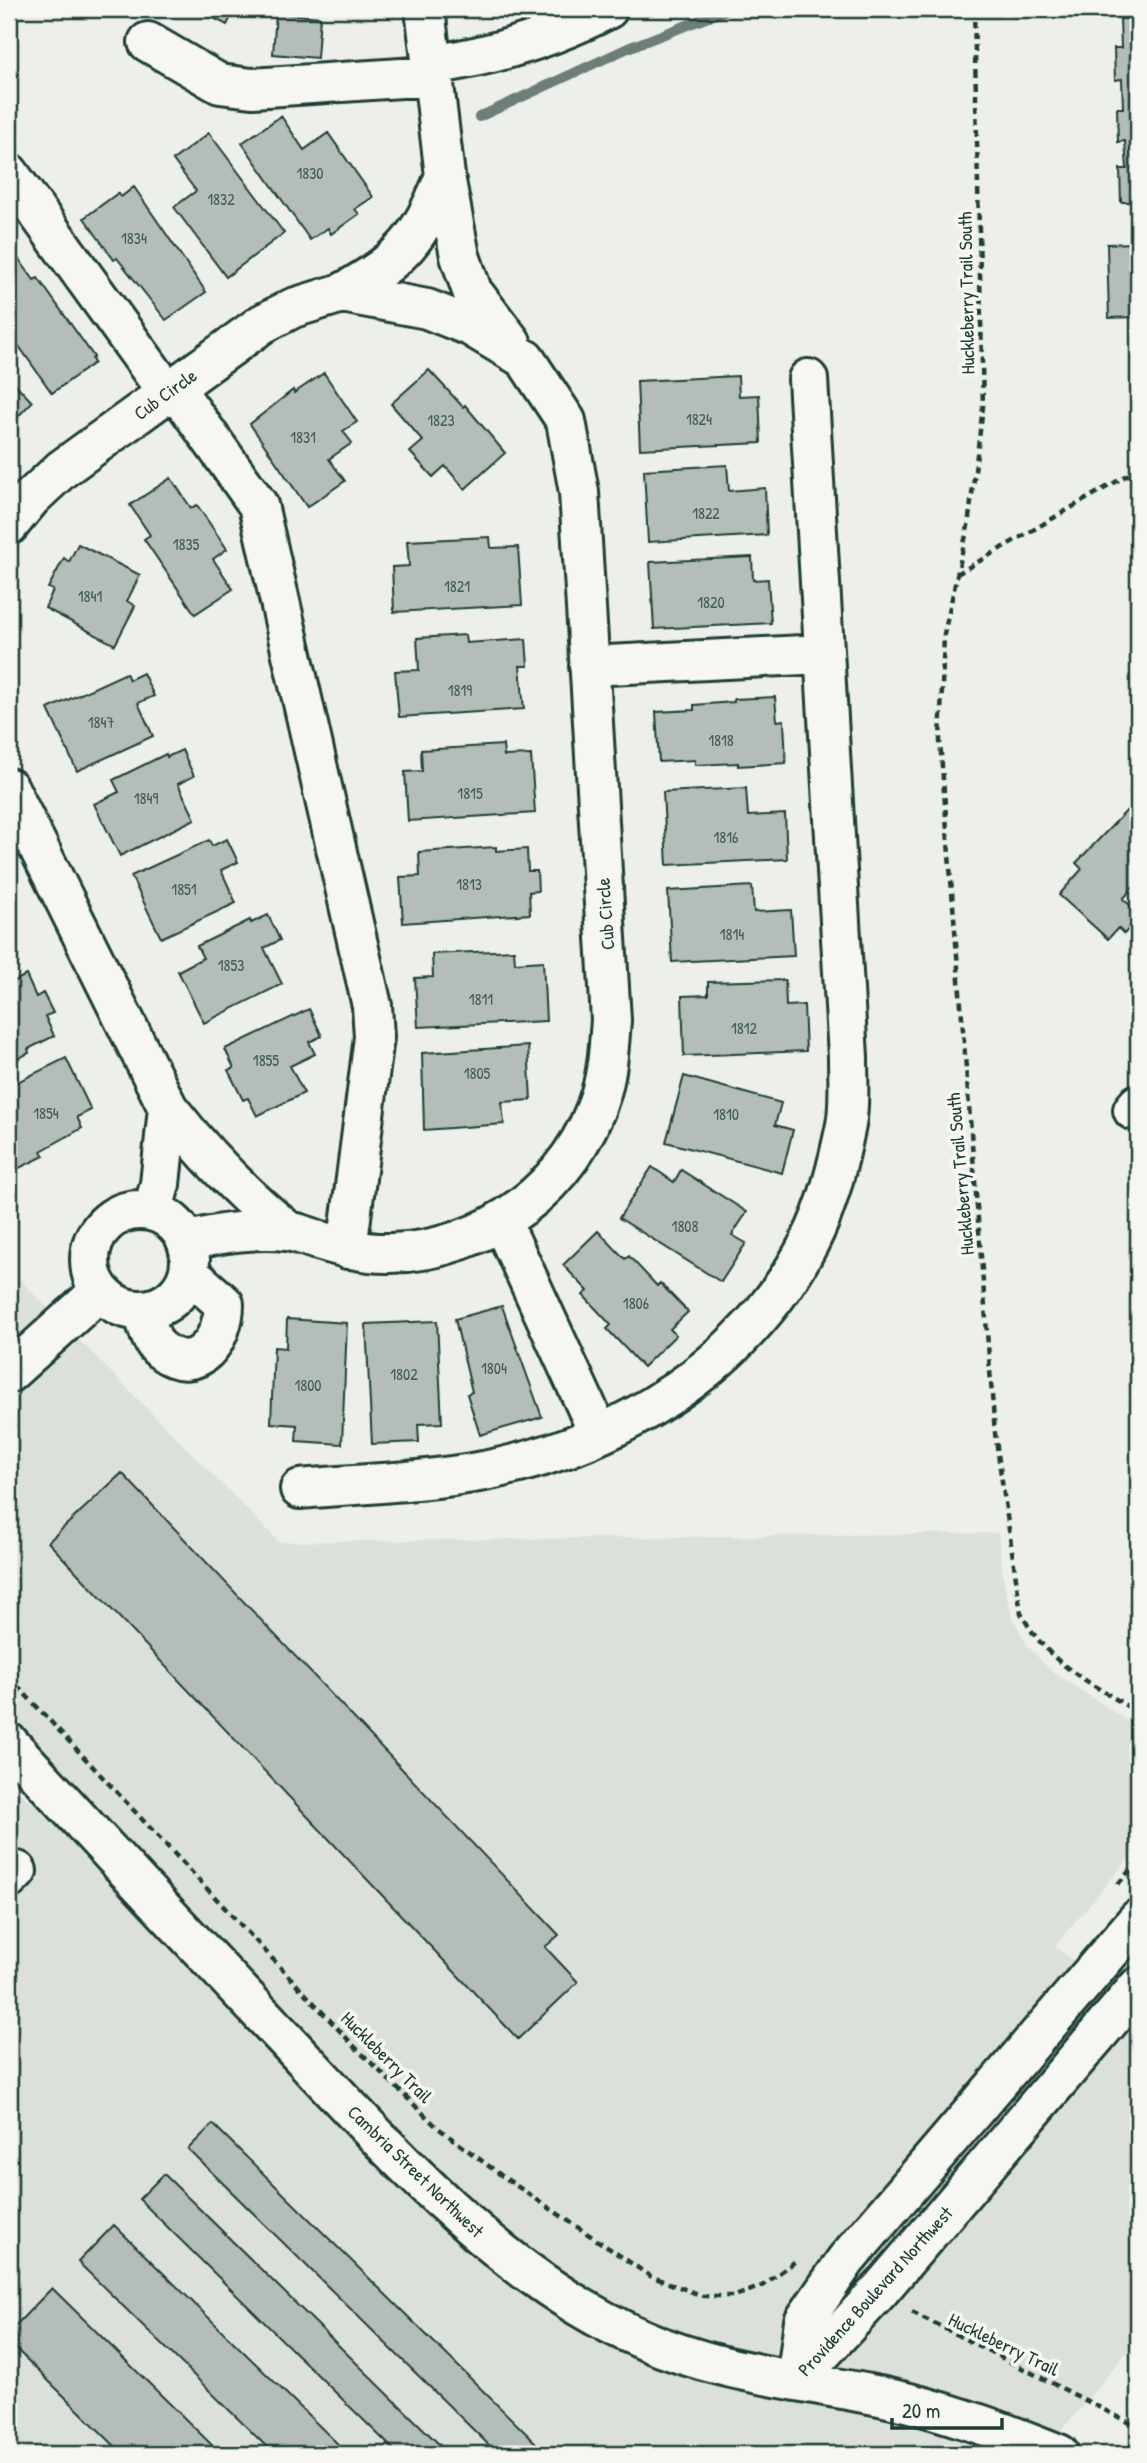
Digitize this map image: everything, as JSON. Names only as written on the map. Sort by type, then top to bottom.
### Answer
[{"type":"street","name":"Cub Circle","points":[[188,1257],[211,1235],[288,1231],[348,1249],[390,1253],[429,1249],[465,1240],[502,1222],[536,1196],[565,1163],[587,1126],[601,1095],[608,1059],[611,1020],[579,492],[566,421],[525,359],[472,291],[460,256],[445,176],[425,9]]},
{"type":"street","points":[[148,42],[220,84],[252,88],[431,71],[530,43],[608,9]]},
{"type":"street","points":[[9,173],[258,505],[372,1006],[374,1037],[348,1249]]},
{"type":"street","name":"Cub Circle","points":[[9,525],[31,498],[62,469],[262,324],[293,308],[342,293],[372,276],[401,254],[427,221],[445,176]]},
{"type":"street","name":"Cub Circle","points":[[342,293],[428,309],[470,326],[525,359]]},
{"type":"street","points":[[300,1489],[427,1479],[485,1471],[546,1455],[599,1434],[648,1409],[695,1378],[737,1342],[779,1293],[811,1240],[833,1180],[846,1122],[848,1057],[822,654],[808,379]]},
{"type":"street","points":[[589,666],[822,654]]},
{"type":"street","name":"Cub Circle","points":[[9,788],[168,1108],[201,1150],[248,1199],[288,1231]]},
{"type":"street","points":[[153,1210],[160,1184],[168,1108]]},
{"type":"street","points":[[142,1310],[152,1339],[160,1350],[186,1358],[200,1356],[211,1348],[219,1336],[224,1304],[188,1257],[173,1222],[153,1210],[122,1212],[97,1231],[89,1262],[92,1278],[100,1291],[119,1306],[142,1310],[158,1307],[172,1299],[188,1257]]},
{"type":"street","points":[[502,1222],[599,1434]]},
{"type":"street","points":[[9,1373],[100,1291]]},
{"type":"street","name":"Cambria Street Northwest","points":[[9,1743],[361,2120],[467,2224],[558,2292],[641,2339],[716,2364],[886,2398],[984,2423],[1059,2454]]},
{"type":"street","name":"Providence Boulevard Northwest","points":[[796,2381],[804,2321],[846,2260],[1138,1919]]},
{"type":"street","name":"Providence Boulevard Northwest","points":[[796,2381],[881,2289],[1138,1987]]},
{"type":"path","name":"Huckleberry Trail South","points":[[974,9],[983,407],[968,526],[944,634],[940,741],[994,1419],[1013,1568],[1021,1613],[1032,1636],[1048,1654],[1138,1713]]},
{"type":"path","points":[[957,575],[1138,470]]},
{"type":"path","name":"Huckleberry Trail","points":[[9,1677],[355,2047],[437,2127],[502,2176],[640,2270],[703,2296],[735,2295],[762,2286],[805,2254]]},
{"type":"path","name":"Huckleberry Trail","points":[[906,2309],[1138,2427]]},
{"type":"shaded area","points":[[9,1269],[279,1542],[998,1533],[1004,1584],[1012,1616],[1027,1645],[1049,1669],[1138,1728],[1138,1847],[1055,1946],[1138,2014],[1138,2339],[1042,2454],[9,2454],[9,1780],[31,1803],[64,1770],[9,1710]]},
{"type":"building","points":[[196,9],[235,9],[227,25]]},
{"type":"building","points":[[1130,9],[1138,9],[1137,321],[1137,317],[1109,318],[1107,244],[1134,243],[1132,202],[1121,202],[1120,169],[1127,169],[1125,141],[1118,142],[1117,108],[1123,108],[1122,79],[1115,80],[1114,48],[1121,48],[1120,19],[1130,19]]},
{"type":"building","points":[[276,13],[320,17],[317,58],[273,54]]},
{"type":"building","points":[[281,116],[304,150],[328,133],[373,197],[355,209],[359,214],[331,234],[328,228],[310,240],[242,143]]},
{"type":"building","points":[[209,133],[284,233],[226,277],[174,207],[196,191],[173,160]]},
{"type":"building","points":[[134,187],[206,292],[166,320],[117,258],[114,260],[84,218],[118,193],[121,197]]},
{"type":"building","points":[[10,247],[34,280],[38,278],[94,357],[94,363],[52,393],[9,332]]},
{"type":"building","points":[[429,370],[463,407],[465,405],[505,453],[465,489],[445,466],[433,477],[410,452],[423,441],[391,404]]},
{"type":"building","points":[[324,373],[357,422],[343,431],[352,443],[329,459],[345,481],[307,507],[250,424],[293,390],[294,393]]},
{"type":"building","points":[[738,376],[739,396],[759,395],[761,443],[640,449],[637,381]]},
{"type":"building","points":[[9,377],[32,402],[9,426]]},
{"type":"building","points":[[727,465],[729,491],[765,488],[767,535],[648,542],[644,470]]},
{"type":"building","points":[[171,478],[191,508],[197,505],[227,549],[213,559],[233,589],[195,614],[144,539],[150,535],[130,505]]},
{"type":"building","points":[[490,537],[491,548],[518,547],[522,605],[394,612],[392,567],[409,566],[407,541]]},
{"type":"building","points":[[78,544],[140,575],[127,601],[135,606],[115,645],[45,608],[53,590],[48,588],[64,558],[69,562]]},
{"type":"building","points":[[752,557],[753,580],[768,579],[771,623],[654,629],[650,562]]},
{"type":"building","points":[[465,635],[466,643],[526,639],[528,666],[520,666],[524,709],[399,717],[395,671],[419,670],[417,638]]},
{"type":"building","points":[[126,673],[129,680],[143,673],[154,696],[138,703],[153,736],[77,771],[48,709]]},
{"type":"building","points":[[775,697],[777,721],[784,720],[786,763],[738,766],[738,763],[695,765],[695,760],[659,762],[656,712],[694,710],[694,705],[734,702],[734,699]]},
{"type":"building","points":[[503,745],[504,756],[531,755],[535,813],[408,821],[405,772],[422,771],[421,750]]},
{"type":"building","points":[[182,750],[194,776],[178,784],[195,819],[120,856],[94,804],[119,792],[113,780],[166,754],[167,757]]},
{"type":"building","points":[[1138,783],[1138,882],[1123,899],[1138,912],[1138,919],[1124,934],[1118,928],[1108,939],[1059,895],[1082,869],[1076,863],[1137,800],[1129,793]]},
{"type":"building","points":[[746,788],[748,816],[785,814],[787,859],[667,865],[663,792]]},
{"type":"building","points":[[227,839],[238,862],[221,870],[236,903],[161,938],[131,876],[209,840],[212,846]]},
{"type":"building","points":[[496,847],[496,851],[527,849],[528,871],[537,871],[538,891],[529,892],[530,914],[403,923],[400,877],[420,876],[419,852]]},
{"type":"building","points":[[752,886],[754,912],[791,910],[794,956],[672,962],[668,891]]},
{"type":"building","points":[[268,915],[280,940],[264,948],[282,984],[204,1023],[178,971],[203,958],[197,946],[250,920],[251,923]]},
{"type":"building","points":[[514,950],[515,963],[543,961],[546,1021],[418,1027],[415,978],[433,977],[432,954]]},
{"type":"building","points":[[26,975],[36,997],[43,993],[53,1013],[45,1016],[54,1036],[28,1049],[29,1053],[9,1063],[9,984]]},
{"type":"building","points":[[785,980],[786,1006],[804,1005],[806,1051],[684,1056],[682,996],[708,995],[708,982]]},
{"type":"building","points":[[309,1009],[322,1036],[309,1042],[315,1054],[290,1066],[304,1093],[257,1116],[248,1098],[243,1100],[228,1070],[234,1068],[225,1049]]},
{"type":"building","points":[[528,1046],[531,1100],[502,1102],[504,1124],[424,1130],[422,1053]]},
{"type":"building","points":[[66,1058],[91,1110],[77,1117],[82,1128],[41,1151],[44,1156],[9,1173],[9,1086]]},
{"type":"building","points":[[684,1076],[781,1103],[775,1125],[793,1130],[782,1173],[666,1142]]},
{"type":"building","points":[[652,1167],[674,1182],[681,1170],[747,1212],[732,1235],[746,1243],[721,1282],[619,1218]]},
{"type":"building","points":[[598,1231],[625,1259],[629,1256],[657,1286],[660,1283],[688,1312],[670,1329],[676,1335],[643,1367],[607,1329],[611,1325],[583,1295],[588,1291],[563,1265]]},
{"type":"building","points":[[502,1306],[542,1417],[480,1435],[467,1394],[472,1392],[455,1319]]},
{"type":"building","points":[[287,1319],[347,1323],[342,1444],[296,1441],[297,1425],[271,1423],[274,1347],[286,1348]]},
{"type":"building","points":[[437,1321],[442,1423],[418,1424],[419,1442],[372,1444],[366,1324]]},
{"type":"building","points":[[122,1473],[559,1935],[545,1947],[578,1982],[518,2039],[48,1542]]},
{"type":"building","points":[[213,2124],[547,2454],[498,2454],[188,2149]]},
{"type":"building","points":[[164,2174],[449,2454],[398,2454],[139,2199]]},
{"type":"building","points":[[114,2225],[348,2454],[274,2454],[78,2262]]},
{"type":"building","points":[[52,2288],[221,2454],[123,2454],[9,2342],[9,2332]]},
{"type":"waterway","points":[[479,117],[628,48],[729,9]]}]
